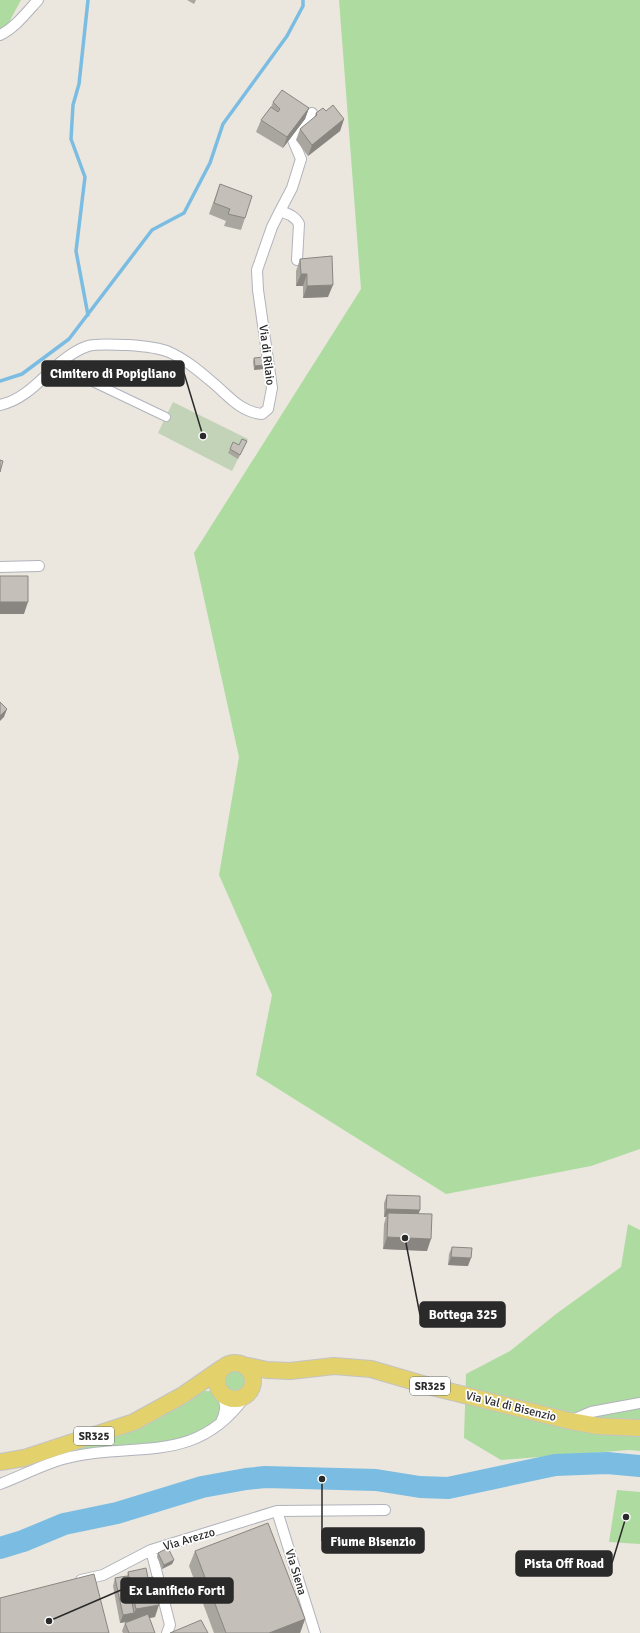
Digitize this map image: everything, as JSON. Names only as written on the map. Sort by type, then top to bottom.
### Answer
[{"type":"main road","name":"SR325","points":[[0,1462],[36,1454],[134,1422],[183,1395],[231,1363],[267,1370],[290,1371]]},
{"type":"main road","points":[[243,1365],[252,1374],[254,1383],[248,1394]]},
{"type":"main road","name":"Via Val di Bisenzio","points":[[290,1371],[334,1366],[371,1369],[436,1388],[570,1421],[598,1426],[640,1428]]},
{"type":"main road","points":[[221,1393],[217,1382],[218,1375],[222,1368]]},
{"type":"main road","name":"SR325","points":[[183,1395],[210,1388],[228,1398],[237,1400],[268,1381],[290,1371]]},
{"type":"street","points":[[0,35],[5,33],[22,18],[38,0]]},
{"type":"street","name":"Via di Rilaio","points":[[0,405],[13,400],[34,387],[67,357],[89,346],[116,344],[156,348],[169,352],[190,364],[242,408],[254,414],[262,414],[268,409],[272,388],[258,290],[257,270],[272,227],[292,188],[301,159],[292,140],[312,113]]},
{"type":"street","points":[[280,211],[291,215],[299,224],[297,260]]},
{"type":"street","points":[[57,365],[166,417]]},
{"type":"street","points":[[0,566],[39,566]]},
{"type":"street","points":[[220,1424],[225,1413],[226,1406],[221,1393]]},
{"type":"street","points":[[0,1484],[63,1459],[183,1444],[205,1434],[220,1424],[235,1410],[248,1394]]},
{"type":"street","points":[[570,1421],[591,1412],[640,1403]]},
{"type":"street","name":"Via Arezzo","points":[[73,1582],[103,1575],[151,1550],[277,1512],[385,1510]]},
{"type":"street","name":"Via Siena","points":[[277,1512],[315,1633]]},
{"type":"street","points":[[151,1550],[170,1625],[167,1633]]},
{"type":"green space","points":[[0,0],[21,0],[0,39]]},
{"type":"green space","points":[[339,0],[640,0],[640,1149],[591,1166],[446,1194],[256,1075],[272,995],[219,875],[239,757],[194,553],[361,289]]},
{"type":"green space","points":[[173,402],[248,439],[232,471],[158,433]]},
{"type":"green space","points":[[628,1224],[640,1230],[640,1451],[629,1450],[501,1460],[464,1438],[466,1374],[510,1351],[556,1314],[621,1267]]},
{"type":"green space","points":[[232,1365],[238,1365],[247,1370],[251,1376],[251,1388],[247,1394],[238,1399],[232,1399],[223,1394],[218,1385],[218,1379],[223,1370]]},
{"type":"green space","points":[[202,1391],[215,1392],[222,1396],[218,1423],[183,1442],[62,1458],[60,1448]]},
{"type":"green space","points":[[617,1490],[640,1492],[640,1544],[609,1542]]},
{"type":"building","points":[[282,90],[309,108],[287,137],[261,120],[271,107],[278,112],[280,109],[273,102]]},
{"type":"building","points":[[333,105],[344,119],[312,145],[300,129],[317,115],[316,113],[323,108],[326,111]]},
{"type":"building","points":[[220,184],[252,196],[245,218],[228,214],[230,209],[214,203]]},
{"type":"building","points":[[332,256],[333,285],[307,286],[307,274],[301,274],[300,259]]},
{"type":"building","points":[[264,357],[265,365],[255,366],[254,358]]},
{"type":"building","points":[[242,439],[247,441],[240,455],[230,449],[233,442],[239,445]]},
{"type":"building","points":[[0,460],[3,461],[0,472]]},
{"type":"building","points":[[0,576],[28,576],[28,602],[0,602]]},
{"type":"building","points":[[0,702],[7,709],[0,716]]},
{"type":"building","points":[[387,1195],[420,1196],[420,1210],[386,1209]]},
{"type":"building","points":[[388,1213],[432,1214],[431,1239],[387,1237]]},
{"type":"building","points":[[452,1247],[472,1248],[471,1258],[451,1257]]},
{"type":"building","points":[[268,1523],[305,1619],[269,1633],[226,1633],[195,1551]]},
{"type":"building","points":[[168,1548],[174,1560],[164,1565],[158,1553]]},
{"type":"building","points":[[146,1568],[148,1578],[153,1577],[159,1605],[136,1609],[128,1572]]},
{"type":"building","points":[[94,1574],[109,1633],[0,1633],[0,1598]]},
{"type":"building","points":[[127,1576],[134,1613],[123,1615],[115,1578]]},
{"type":"building","points":[[148,1614],[155,1633],[129,1633],[125,1623]]},
{"type":"building","points":[[201,1620],[208,1633],[170,1633]]},
{"type":"waterway","points":[[88,0],[79,84],[73,105],[71,139],[85,177],[76,251],[88,315]]},
{"type":"waterway","points":[[0,381],[22,374],[69,339],[152,230],[184,213],[210,163],[223,124],[287,36],[303,6],[303,0]]},
{"type":"waterway","points":[[0,1548],[23,1541],[64,1524],[117,1513],[202,1487],[246,1479],[265,1477],[376,1480],[420,1487],[448,1488],[555,1465],[607,1463],[640,1466]]},
{"type":"place","name":"Cimitero di Popigliano","points":[[203,436]]},
{"type":"place","name":"Bottega 325","points":[[405,1238]]},
{"type":"place","name":"Fiume Bisenzio","points":[[322,1479]]},
{"type":"place","name":"Pista Off Road","points":[[626,1517]]},
{"type":"place","name":"Ex Lanificio Forti","points":[[49,1621]]}]
